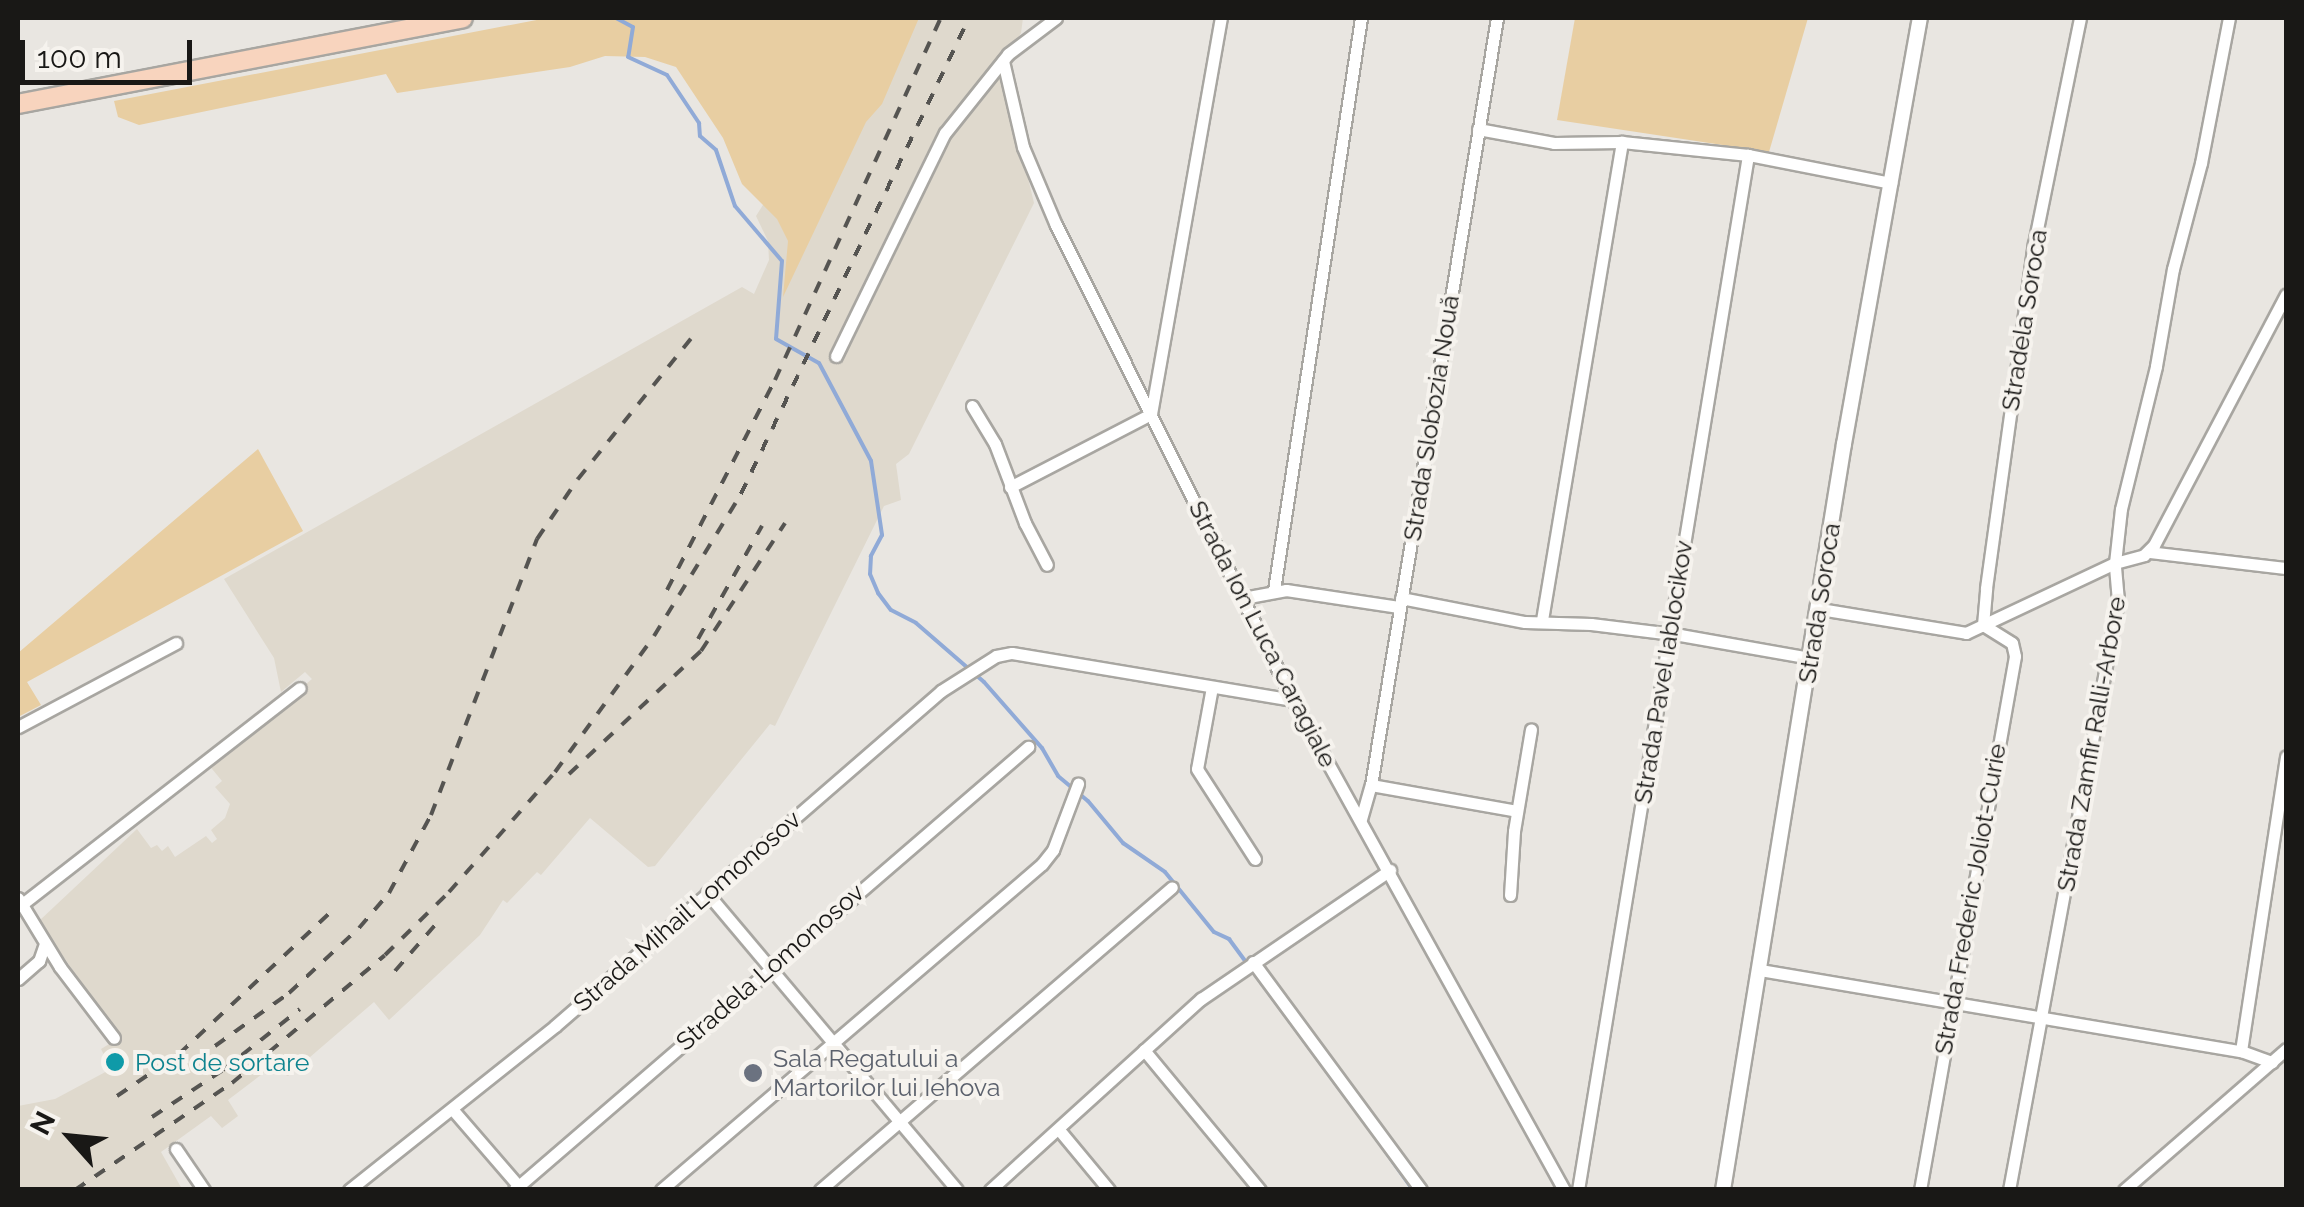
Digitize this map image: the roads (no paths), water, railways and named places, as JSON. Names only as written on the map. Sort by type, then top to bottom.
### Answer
[{"type":"highway","points":[[18,104],[463,18]]},
{"type":"street","points":[[836,356],[945,132],[1003,62],[1056,18]]},
{"type":"street","points":[[1010,487],[1151,414],[1222,18]]},
{"type":"street","points":[[1274,590],[1361,18]]},
{"type":"street","name":"Strada Slobozia Nouă","points":[[1361,818],[1370,785],[1497,18]]},
{"type":"street","name":"Strada Soroca","points":[[1723,1190],[1920,18]]},
{"type":"street","name":"Stradela Sorocа","points":[[1984,625],[2034,244],[2080,18]]},
{"type":"street","points":[[1820,609],[1951,632],[1972,632],[2114,563],[2173,269],[2208,134],[2229,18]]},
{"type":"street","name":"Strada Ion Luca Caragiale","points":[[1003,62],[1032,170],[1293,700],[1564,1190]]},
{"type":"street","points":[[1478,129],[1554,143],[1622,142],[1748,155],[1891,182]]},
{"type":"street","points":[[1542,620],[1622,142]]},
{"type":"street","name":"Strada Pavel Iablocikov","points":[[1578,1190],[1748,155]]},
{"type":"street","points":[[2286,294],[2150,552],[2286,568]]},
{"type":"street","points":[[972,406],[995,444],[1010,487],[1047,565]]},
{"type":"street","name":"Strada Zamfir Ralli-Arbore","points":[[2008,1190],[2118,601],[2114,563],[2150,552]]},
{"type":"street","points":[[1244,598],[1274,590],[1400,602],[1525,622],[1542,620],[1668,634],[1811,658]]},
{"type":"street","name":"Strada Frederic Joliot-Curie","points":[[1920,1190],[2015,656],[2012,643],[1984,625]]},
{"type":"street","points":[[18,728],[176,642]]},
{"type":"street","name":"Strada Mihail Lomonosov","points":[[349,1190],[454,1110],[941,690],[996,656],[1032,656],[1293,700]]},
{"type":"street","points":[[1212,686],[1197,769],[1255,859]]},
{"type":"street","points":[[114,1038],[45,944],[19,901],[300,688]]},
{"type":"street","points":[[1510,894],[1517,811],[1531,730]]},
{"type":"street","name":"Stradela Lomonosov","points":[[518,1188],[768,967],[1028,747]]},
{"type":"street","points":[[2241,1051],[2286,756]]},
{"type":"street","points":[[662,1190],[1042,864],[1053,850],[1078,784]]},
{"type":"street","points":[[1370,785],[1517,811]]},
{"type":"street","points":[[990,1190],[1201,1000],[1390,870]]},
{"type":"street","points":[[820,1190],[1172,887]]},
{"type":"street","points":[[707,892],[958,1190]]},
{"type":"street","points":[[18,979],[38,961],[45,944]]},
{"type":"street","points":[[1253,962],[1421,1190]]},
{"type":"street","points":[[1760,970],[2241,1051],[2272,1062]]},
{"type":"street","points":[[1144,1050],[1260,1190]]},
{"type":"street","points":[[2124,1190],[2286,1050]]},
{"type":"street","points":[[454,1110],[518,1188]]},
{"type":"street","points":[[1060,1130],[1109,1190]]},
{"type":"street","points":[[176,1149],[204,1190]]},
{"type":"waterway","points":[[616,18],[633,27],[628,57],[667,75],[699,123],[700,136],[716,150],[735,206],[782,261],[776,339],[819,363],[871,461],[882,535],[871,556],[870,574],[878,593],[891,610],[916,623],[984,682],[1042,748],[1058,776],[1088,801],[1123,843],[1165,872],[1214,932],[1229,939],[1349,1102]]},
{"type":"waterway","points":[[1364,1121],[1413,1190]]},
{"type":"railway","points":[[667,590],[775,380],[941,18]]},
{"type":"railway","points":[[75,1190],[232,1083],[385,955],[449,892],[555,772],[654,636],[741,494],[969,18]]},
{"type":"railway","points":[[215,1046],[289,993],[359,928],[389,893],[431,815],[537,539],[578,479],[698,330]]},
{"type":"railway","points":[[569,774],[701,651],[785,523]]},
{"type":"railway","points":[[698,639],[762,526]]},
{"type":"railway","points":[[117,1096],[179,1054],[335,908]]},
{"type":"railway","points":[[395,971],[436,924]]},
{"type":"railway","points":[[152,1117],[223,1070],[300,1009]]},
{"type":"place","name":"Post de sortare","points":[[115,1062]]},
{"type":"place","name":"Sala Regatului a Martorilor lui Iehova","points":[[753,1073]]}]
